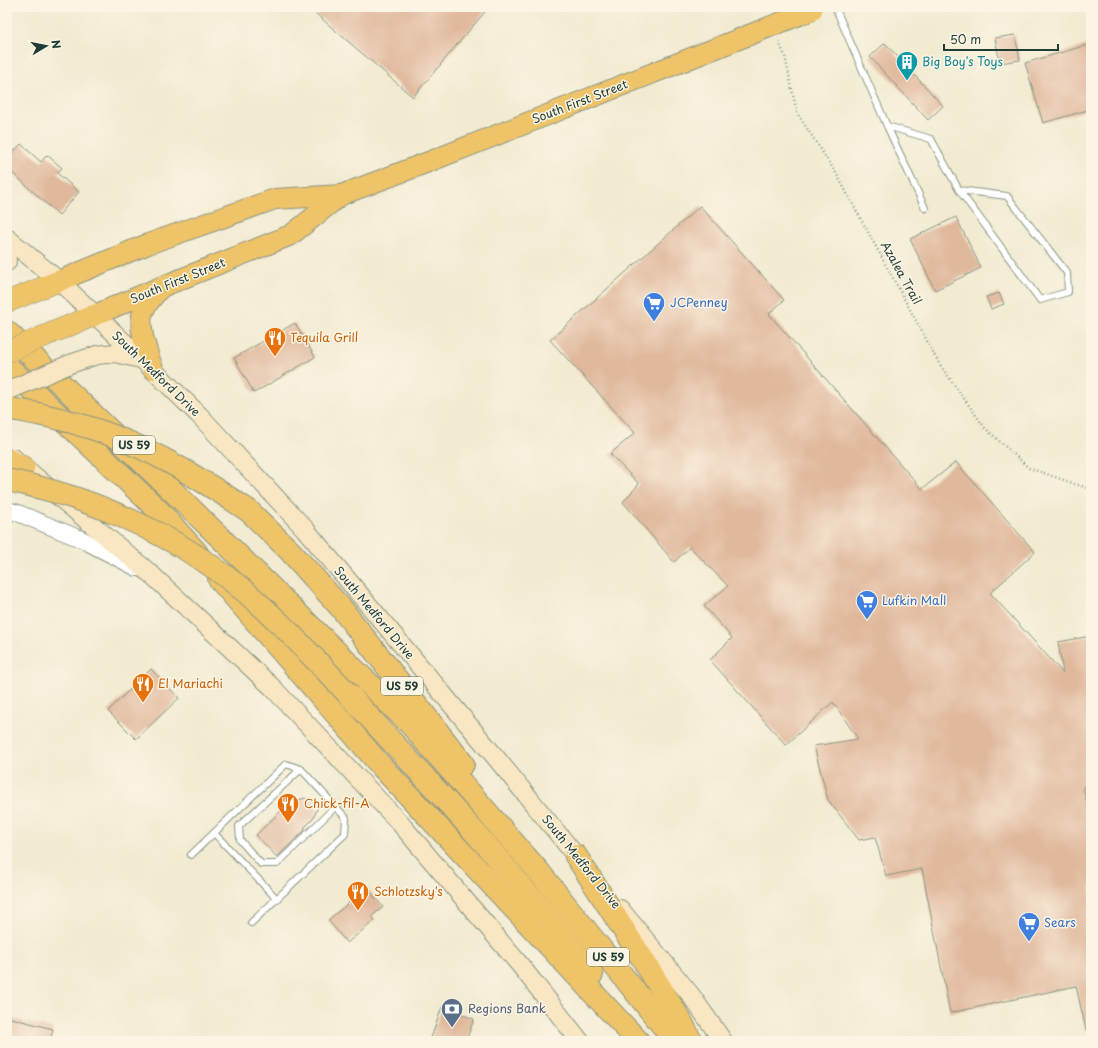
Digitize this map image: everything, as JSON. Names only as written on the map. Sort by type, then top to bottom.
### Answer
[{"type":"highway","name":"South First Street","points":[[7,302],[59,281]]},
{"type":"highway","name":"South First Street","points":[[7,352],[95,315]]},
{"type":"highway","points":[[7,332],[189,507],[412,726],[540,873]]},
{"type":"highway","points":[[7,366],[160,512],[278,645],[382,767],[638,1041]]},
{"type":"highway","name":"US 59","points":[[7,408],[82,425],[117,438],[152,453],[208,484],[249,511],[290,551],[342,609],[460,759],[540,873],[676,1041]]},
{"type":"highway","name":"US 59","points":[[7,480],[93,505],[144,526],[207,562],[257,601],[350,696],[510,870],[571,946],[642,1041]]},
{"type":"highway","points":[[576,856],[642,958],[691,1041]]},
{"type":"main road","name":"South First Street","points":[[59,281],[148,244],[275,199],[341,195],[816,8]]},
{"type":"main road","name":"South First Street","points":[[95,315],[161,286],[291,235],[341,195]]},
{"type":"main road","name":"South Medford Drive","points":[[7,238],[59,281],[148,365],[199,415],[305,529],[502,765],[690,994],[723,1041]]},
{"type":"main road","points":[[7,391],[70,364],[97,355],[115,353],[148,365],[142,327],[143,313],[161,286]]},
{"type":"main road","points":[[7,453],[16,463],[153,576],[272,687],[400,823],[520,965],[580,1041]]},
{"type":"street","points":[[7,510],[18,513],[83,540],[153,576]]},
{"type":"lane","points":[[835,7],[887,126],[926,208]]},
{"type":"lane","points":[[887,126],[931,139],[959,190],[1040,300],[1068,292],[1068,273],[1007,196],[959,190]]},
{"type":"lane","points":[[191,855],[286,764],[301,769],[346,818],[345,834],[251,923]]},
{"type":"lane","points":[[301,769],[239,826],[240,840],[261,864],[277,864],[335,806]]},
{"type":"lane","points":[[214,832],[277,899]]},
{"type":"path","name":"Azalea Trail","points":[[775,35],[785,56],[797,113],[836,173],[940,365],[985,428],[1029,468],[1087,488],[1091,491]]},
{"type":"building","points":[[308,7],[489,7],[413,97]]},
{"type":"building","points":[[1015,35],[1020,60],[1000,63],[995,38]]},
{"type":"building","name":"Big Boy's Toys","points":[[885,43],[943,106],[928,120],[870,57]]},
{"type":"building","points":[[1087,45],[1091,57],[1091,109],[1043,123],[1025,63]]},
{"type":"building","points":[[21,144],[41,162],[47,155],[62,168],[57,173],[79,192],[59,215],[7,168],[7,159]]},
{"type":"building","name":"Lufkin Mall","points":[[700,206],[784,300],[769,314],[922,489],[956,462],[1035,552],[990,593],[1063,673],[1058,642],[1091,636],[1091,785],[1083,787],[1091,819],[1091,1029],[1086,1030],[1076,986],[950,1013],[922,869],[886,876],[875,837],[859,840],[828,800],[814,746],[858,739],[833,702],[786,745],[710,660],[732,638],[704,606],[728,586],[690,547],[674,562],[623,502],[639,484],[610,454],[635,433],[550,340]]},
{"type":"building","points":[[956,217],[981,268],[935,290],[910,239]]},
{"type":"building","points":[[999,293],[1004,304],[991,309],[986,297]]},
{"type":"building","name":"Tequila Grill","points":[[295,323],[315,357],[254,393],[234,358]]},
{"type":"building","name":"El Mariachi","points":[[151,669],[179,698],[136,739],[108,711]]},
{"type":"building","name":"Chick-fil-A","points":[[305,798],[307,800],[310,798],[318,806],[313,819],[304,828],[305,830],[277,857],[256,835],[289,803]]},
{"type":"building","name":"Schlotzsky's","points":[[367,888],[383,907],[372,916],[375,920],[347,943],[328,920]]},
{"type":"building","name":"Regions Bank","points":[[442,1007],[474,1019],[466,1041],[439,1041],[431,1038]]},
{"type":"building","points":[[7,1017],[53,1029],[50,1041],[7,1041]]},
{"type":"place","name":"Big Boy's Toys","points":[[907,82]]},
{"type":"place","name":"JCPenney","points":[[654,322]]},
{"type":"place","name":"Tequila Grill","points":[[275,358]]},
{"type":"place","name":"Lufkin Mall","points":[[867,620]]},
{"type":"place","name":"El Mariachi","points":[[143,704]]},
{"type":"place","name":"Chick-fil-A","points":[[288,824]]},
{"type":"place","name":"Schlotzsky's","points":[[358,912]]},
{"type":"place","name":"Sears","points":[[1029,942]]},
{"type":"place","name":"Regions Bank","points":[[452,1028]]}]
